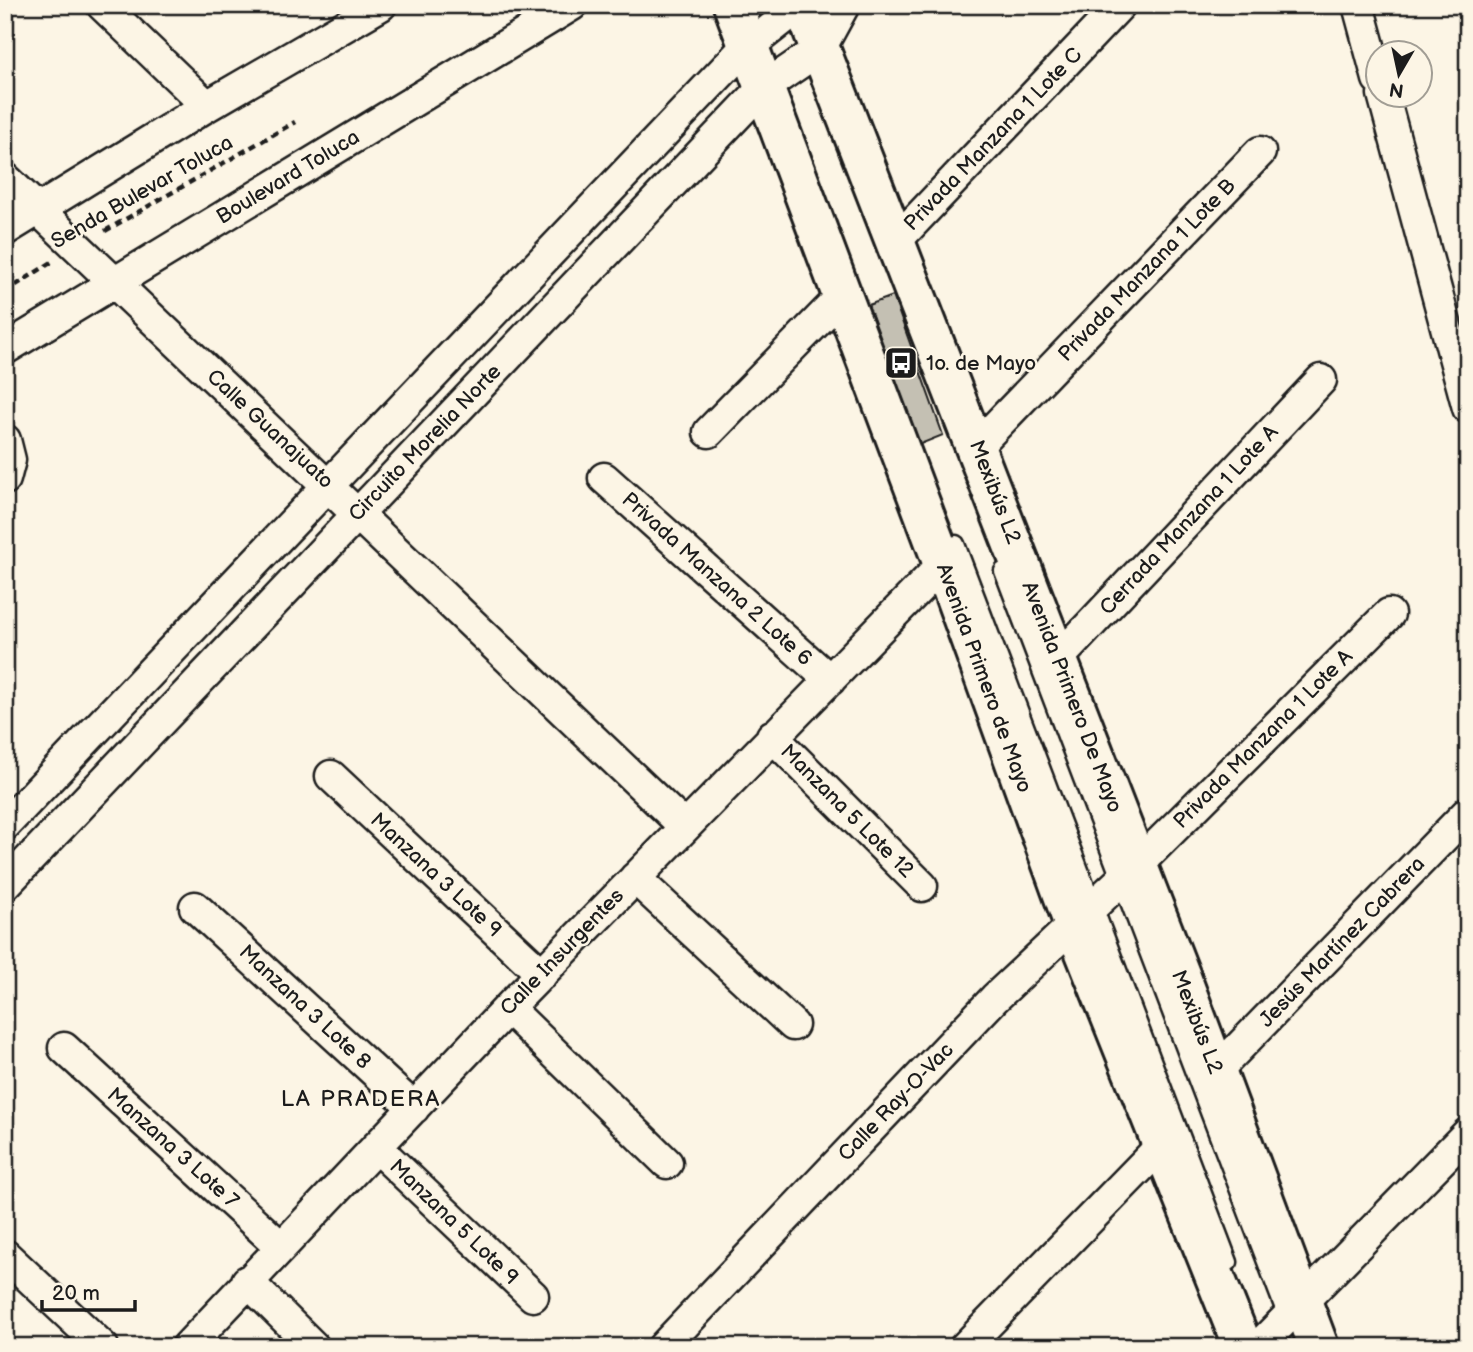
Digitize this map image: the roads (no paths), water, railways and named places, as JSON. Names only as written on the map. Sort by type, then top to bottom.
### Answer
[{"type":"highway","name":"Avenida Primero de Mayo","points":[[733,5],[754,41],[770,83],[841,297],[947,547],[1084,915],[1161,1146],[1256,1343]]},
{"type":"highway","points":[[794,7],[813,53]]},
{"type":"highway","name":"Avenida Primero De Mayo","points":[[813,53],[895,242],[1057,660],[1129,872],[1216,1071],[1301,1326]]},
{"type":"street","points":[[102,5],[207,106]]},
{"type":"street","points":[[5,230],[207,106],[381,5]]},
{"type":"street","name":"Boulevard Toluca","points":[[5,349],[572,5]]},
{"type":"street","name":"Circuito Morelia Norte","points":[[5,885],[770,83],[813,53],[844,5]]},
{"type":"street","name":"Privada Manzana 1 Lote C","points":[[895,242],[1120,5]]},
{"type":"street","points":[[1358,5],[1367,38]]},
{"type":"street","name":"Circuito Morelia Norte","points":[[5,825],[754,41],[794,7]]},
{"type":"street","points":[[1387,108],[1468,408]]},
{"type":"street","name":"Privada Manzana 1 Lote B","points":[[975,448],[1259,152]]},
{"type":"street","name":"Calle Guanajuato","points":[[5,178],[78,246],[114,284],[330,485],[685,827]]},
{"type":"street","points":[[709,432],[841,297]]},
{"type":"street","name":"Cerrada Manzana 1 Lote A","points":[[1057,660],[1321,380]]},
{"type":"street","points":[[5,440],[10,460],[5,479]]},
{"type":"street","name":"Privada Manzana 2 Lote 6","points":[[604,478],[830,680]]},
{"type":"street","name":"Calle Insurgentes","points":[[187,1347],[508,1008],[772,736],[830,680],[947,547]]},
{"type":"street","name":"Privada Manzana 1 Lote A","points":[[1129,872],[1389,614]]},
{"type":"street","name":"Manzana 5 Lote 12","points":[[772,736],[922,886]]},
{"type":"street","name":"Manzana 3 Lote 9","points":[[331,776],[542,974]]},
{"type":"street","name":"Jesús Martínez Cabrera","points":[[1216,1071],[1468,813]]},
{"type":"street","name":"Calle Ray-O-Vac","points":[[663,1347],[995,998],[1129,872]]},
{"type":"street","points":[[635,878],[793,1025]]},
{"type":"street","name":"Manzana 3 Lote 8","points":[[195,907],[414,1108]]},
{"type":"street","points":[[508,1008],[667,1163]]},
{"type":"street","name":"Manzana 3 Lote 7","points":[[64,1048],[281,1247]]},
{"type":"street","points":[[1256,1343],[1301,1326],[1468,1133]]},
{"type":"street","points":[[965,1347],[1161,1146]]},
{"type":"street","name":"Manzana 5 Lote 9","points":[[376,1147],[533,1296]]},
{"type":"street","points":[[5,1255],[103,1347]]},
{"type":"street","points":[[247,1281],[314,1347]]},
{"type":"lane","points":[[749,5],[754,41]]},
{"type":"lane","points":[[813,53],[821,97]]},
{"type":"lane","points":[[770,83],[846,259]]},
{"type":"lane","name":"Mexibús L2","points":[[996,554],[1129,872],[1301,1326]]},
{"type":"lane","points":[[1084,915],[1236,1280]]},
{"type":"place","name":"1o. de Mayo","points":[[901,363]]},
{"type":"district","name":"LA PRADERA","points":[[361,1099]]}]
